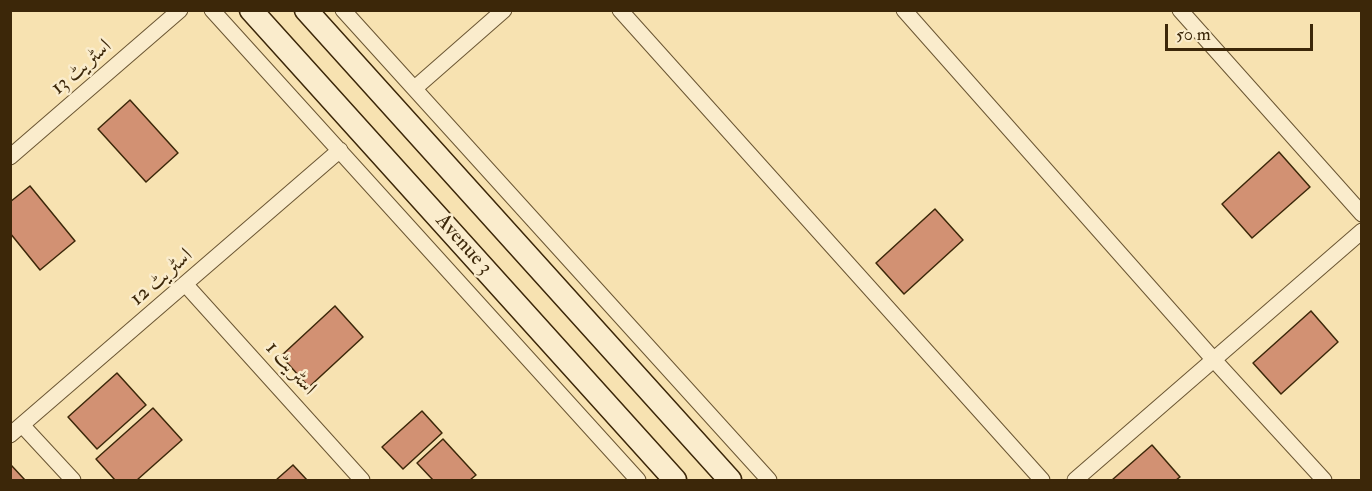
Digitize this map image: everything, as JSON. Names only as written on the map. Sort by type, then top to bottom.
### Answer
[{"type":"main road","name":"Avenue 3","points":[[251,10],[675,480]]},
{"type":"main road","name":"Avenue 3","points":[[306,10],[730,480]]},
{"type":"street","name":"اسٹریٹ 13","points":[[10,157],[180,10]]},
{"type":"street","points":[[212,10],[638,480]]},
{"type":"street","points":[[343,10],[769,480]]},
{"type":"street","points":[[415,88],[504,10]]},
{"type":"street","points":[[620,10],[1042,480]]},
{"type":"street","points":[[904,10],[1214,360],[1324,480]]},
{"type":"street","points":[[1180,10],[1362,214]]},
{"type":"street","points":[[253,54],[274,36]]},
{"type":"street","name":"اسٹریٹ 12","points":[[16,430],[340,150]]},
{"type":"street","points":[[1075,480],[1362,231]]},
{"type":"street","name":"اسٹریٹ 1","points":[[186,285],[362,480]]},
{"type":"street","points":[[16,430],[73,480]]},
{"type":"building","points":[[130,100],[178,153],[146,182],[98,129]]},
{"type":"building","points":[[1279,152],[1310,187],[1252,238],[1222,204]]},
{"type":"building","points":[[30,186],[75,241],[40,270],[10,233],[10,202]]},
{"type":"building","points":[[935,209],[963,240],[904,294],[876,263]]},
{"type":"building","points":[[335,306],[363,337],[309,387],[281,356]]},
{"type":"building","points":[[1311,311],[1338,342],[1281,394],[1253,363]]},
{"type":"building","points":[[117,373],[146,405],[97,449],[68,417]]},
{"type":"building","points":[[153,408],[182,440],[137,480],[115,480],[96,459]]},
{"type":"building","points":[[422,411],[442,433],[403,469],[382,447]]},
{"type":"building","points":[[443,439],[476,475],[470,480],[433,480],[417,463]]},
{"type":"building","points":[[1152,445],[1180,477],[1176,480],[1112,480]]},
{"type":"building","points":[[11,465],[25,480],[10,480]]},
{"type":"building","points":[[293,465],[307,480],[276,480]]}]
